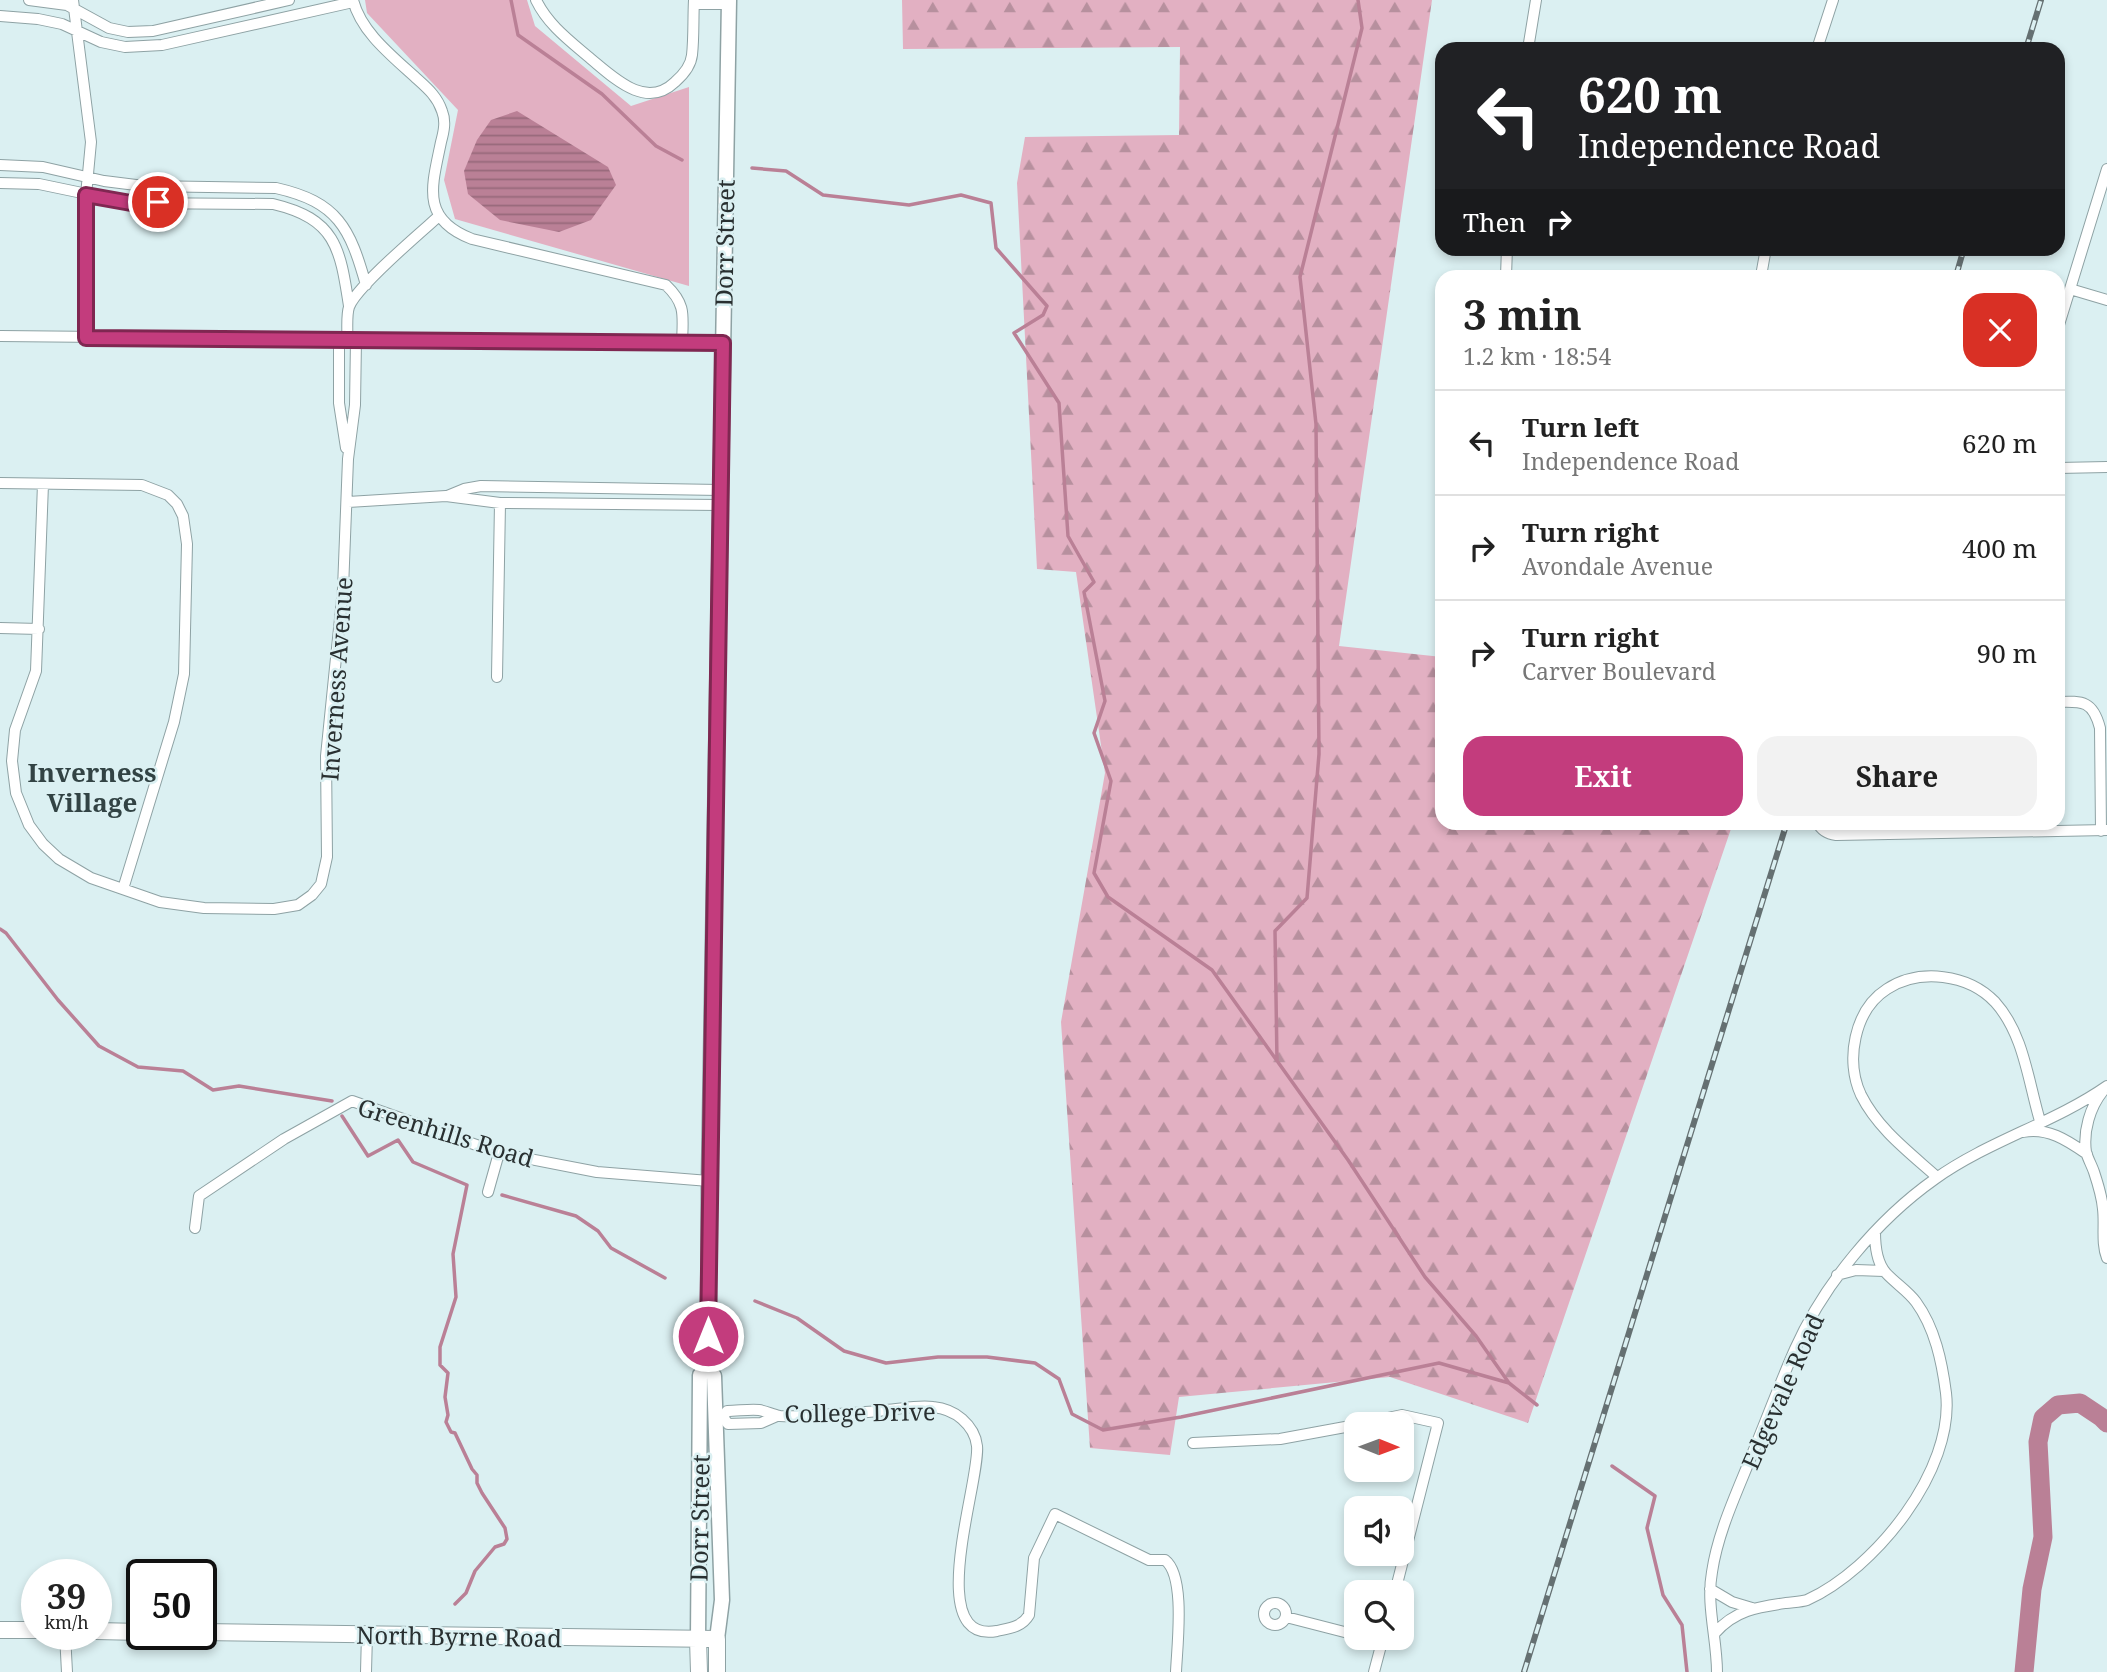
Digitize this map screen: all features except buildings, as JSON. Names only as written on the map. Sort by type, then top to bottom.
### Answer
[{"type":"main road","name":"Dorr Street","points":[[717,1672],[717,1639],[722,1600],[719,1417],[714,1376],[708,1368],[709,1181],[729,2]]},
{"type":"main road","name":"Dorr Street","points":[[699,1672],[700,1375],[708,1368]]},
{"type":"main road","points":[[0,1630],[21,1630]]},
{"type":"main road","name":"North Byrne Road","points":[[217,1632],[717,1639]]},
{"type":"street","points":[[29,0],[74,5],[109,28],[128,32],[153,31],[289,0]]},
{"type":"street","points":[[536,0],[544,16],[569,41],[629,88],[644,93],[659,92],[673,85],[684,74],[692,58],[694,2],[729,2]]},
{"type":"street","points":[[1529,42],[1536,0]]},
{"type":"street","points":[[1819,42],[1833,0]]},
{"type":"street","points":[[0,16],[62,24],[77,33],[125,47],[162,45],[353,1],[361,20],[375,39],[435,95],[443,113],[445,125],[432,183],[432,199],[439,216],[454,232],[472,239],[666,285],[680,299],[682,342]]},
{"type":"street","points":[[74,5],[90,142],[86,195],[86,338]]},
{"type":"street","points":[[0,165],[43,167],[144,186],[276,188],[305,196],[322,206],[347,231],[355,246],[366,285]]},
{"type":"street","points":[[2065,305],[2107,169]]},
{"type":"street","name":"Inverness Avenue","points":[[0,183],[39,184],[131,203],[273,204],[295,210],[316,221],[333,240],[343,266],[349,306],[339,403],[348,459]]},
{"type":"street","points":[[349,306],[366,285],[439,216]]},
{"type":"street","points":[[2070,289],[2107,300]]},
{"type":"street","points":[[0,336],[723,343]]},
{"type":"street","name":"Inverness Avenue","points":[[123,889],[160,902],[204,908],[274,909],[298,905],[321,884],[327,857],[327,756],[338,658],[348,502],[348,459],[355,405],[347,340]]},
{"type":"street","points":[[2065,468],[2107,467]]},
{"type":"street","points":[[0,483],[142,485],[168,495],[177,504],[187,530],[184,674],[174,722],[123,889],[92,878],[60,859],[43,844],[29,825],[16,793],[12,761],[15,730],[36,671],[43,484]]},
{"type":"street","points":[[446,496],[464,489],[488,486],[720,490]]},
{"type":"street","points":[[487,502],[488,486]]},
{"type":"street","points":[[497,677],[506,503],[511,487]]},
{"type":"street","points":[[348,502],[446,496],[506,503],[720,505]]},
{"type":"street","points":[[0,628],[38,629]]},
{"type":"street","points":[[1823,830],[1829,835],[1836,835],[2104,830],[2100,728],[2096,713],[2082,702],[2065,702]]},
{"type":"street","points":[[1937,1177],[1879,1123],[1861,1094],[1855,1073],[1853,1049],[1858,1028],[1885,990],[1919,977],[1939,976],[1968,983],[1982,991],[1997,1004],[2020,1046],[2040,1121]]},
{"type":"street","points":[[2106,1087],[2095,1101],[2086,1134],[2087,1153],[2100,1192],[2104,1250],[2107,1258]]},
{"type":"street","name":"Edgevale Road","points":[[1717,1672],[1710,1589],[1725,1525],[1796,1346],[1837,1275],[1898,1206],[1937,1177],[2015,1133],[2106,1087]]},
{"type":"street","name":"Greenhills Road","points":[[195,1228],[199,1196],[284,1139],[352,1101],[499,1153],[597,1172],[709,1181]]},
{"type":"street","points":[[2015,1133],[2031,1130],[2056,1135],[2087,1153]]},
{"type":"street","points":[[488,1192],[499,1153]]},
{"type":"street","points":[[1715,1633],[1731,1618],[1752,1608],[1806,1601],[1845,1576],[1885,1540],[1898,1524],[1937,1457],[1945,1426],[1946,1396],[1938,1348],[1918,1304],[1884,1271],[1875,1244],[1875,1232]]},
{"type":"street","points":[[1837,1275],[1856,1270],[1884,1271]]},
{"type":"street","name":"College Drive","points":[[719,1417],[727,1411],[762,1410],[777,1416],[924,1406],[954,1413],[969,1426],[977,1444],[977,1462],[965,1516],[961,1564],[960,1605],[969,1624],[981,1632],[990,1632],[1020,1626],[1025,1621],[1029,1615],[1034,1558],[1055,1514],[1149,1560],[1165,1560],[1172,1567],[1178,1587],[1176,1672]]},
{"type":"street","points":[[1398,1580],[1438,1423],[1414,1418]]},
{"type":"street","points":[[1194,1443],[1280,1439],[1344,1428]]},
{"type":"street","points":[[1710,1589],[1752,1608]]},
{"type":"street","points":[[1286,1617],[1344,1632]]},
{"type":"street","points":[[366,1672],[367,1634]]},
{"type":"street","points":[[66,1650],[67,1672]]},
{"type":"street","points":[[1374,1672],[1380,1650]]},
{"type":"green space","points":[[365,0],[527,0],[535,26],[631,106],[689,87],[689,286],[455,219],[444,180],[458,110],[367,13]]},
{"type":"green space","points":[[902,0],[1432,0],[1339,646],[1435,656],[1435,830],[1731,830],[1528,1423],[1390,1377],[1179,1397],[1170,1455],[1090,1448],[1061,1022],[1105,773],[1076,572],[1037,569],[1017,183],[1025,137],[1179,135],[1180,47],[903,49]]},
{"type":"shaded area","points":[[517,111],[608,167],[616,185],[591,220],[559,232],[500,220],[468,194],[464,171],[477,140],[491,120]]},
{"type":"waterway","points":[[511,0],[518,35],[602,94],[656,146],[682,160]]},
{"type":"waterway","points":[[1277,1061],[1275,931],[1307,898],[1319,754],[1316,424],[1300,277],[1362,28],[1358,0]]},
{"type":"waterway","points":[[752,168],[786,171],[823,195],[909,205],[961,195],[991,203],[996,248],[1047,306],[1043,315],[1014,333],[1059,403],[1068,536],[1094,582],[1084,592],[1105,701],[1094,733],[1111,781],[1094,873],[1108,897],[1212,970],[1348,1160],[1425,1277],[1476,1336],[1509,1383]]},
{"type":"waterway","points":[[0,929],[99,1046],[138,1067],[183,1071],[213,1090],[239,1086],[332,1101]]},
{"type":"waterway","points":[[342,1116],[368,1156],[398,1140],[413,1162],[467,1185],[453,1254],[456,1297],[440,1347],[440,1365],[448,1373],[446,1422],[451,1432],[455,1433],[477,1475],[477,1483],[482,1493],[505,1528],[507,1539],[504,1544],[495,1547],[475,1571],[466,1593],[455,1604]]},
{"type":"waterway","points":[[502,1195],[576,1216],[598,1231],[611,1248],[665,1278]]},
{"type":"waterway","points":[[755,1301],[797,1318],[844,1351],[886,1363],[938,1357],[987,1357],[1035,1363],[1059,1379],[1072,1414],[1103,1430],[1181,1417],[1439,1363],[1509,1383],[1537,1405]]},
{"type":"waterway","points":[[2024,1672],[2032,1589],[2043,1537],[2038,1442],[2043,1418],[2058,1405],[2080,1403],[2107,1423]]},
{"type":"waterway","points":[[1612,1466],[1655,1496],[1647,1528],[1663,1595],[1682,1625],[1687,1672]]},
{"type":"railway","points":[[2028,42],[2041,0]]},
{"type":"railway","points":[[1958,270],[1962,256]]},
{"type":"railway","points":[[1524,1672],[1785,830]]},
{"type":"district","name":"Inverness Village","points":[[92,787]]},
{"type":"route","points":[[158,202],[131,203],[86,195],[86,338],[723,343],[708,1336]]}]
